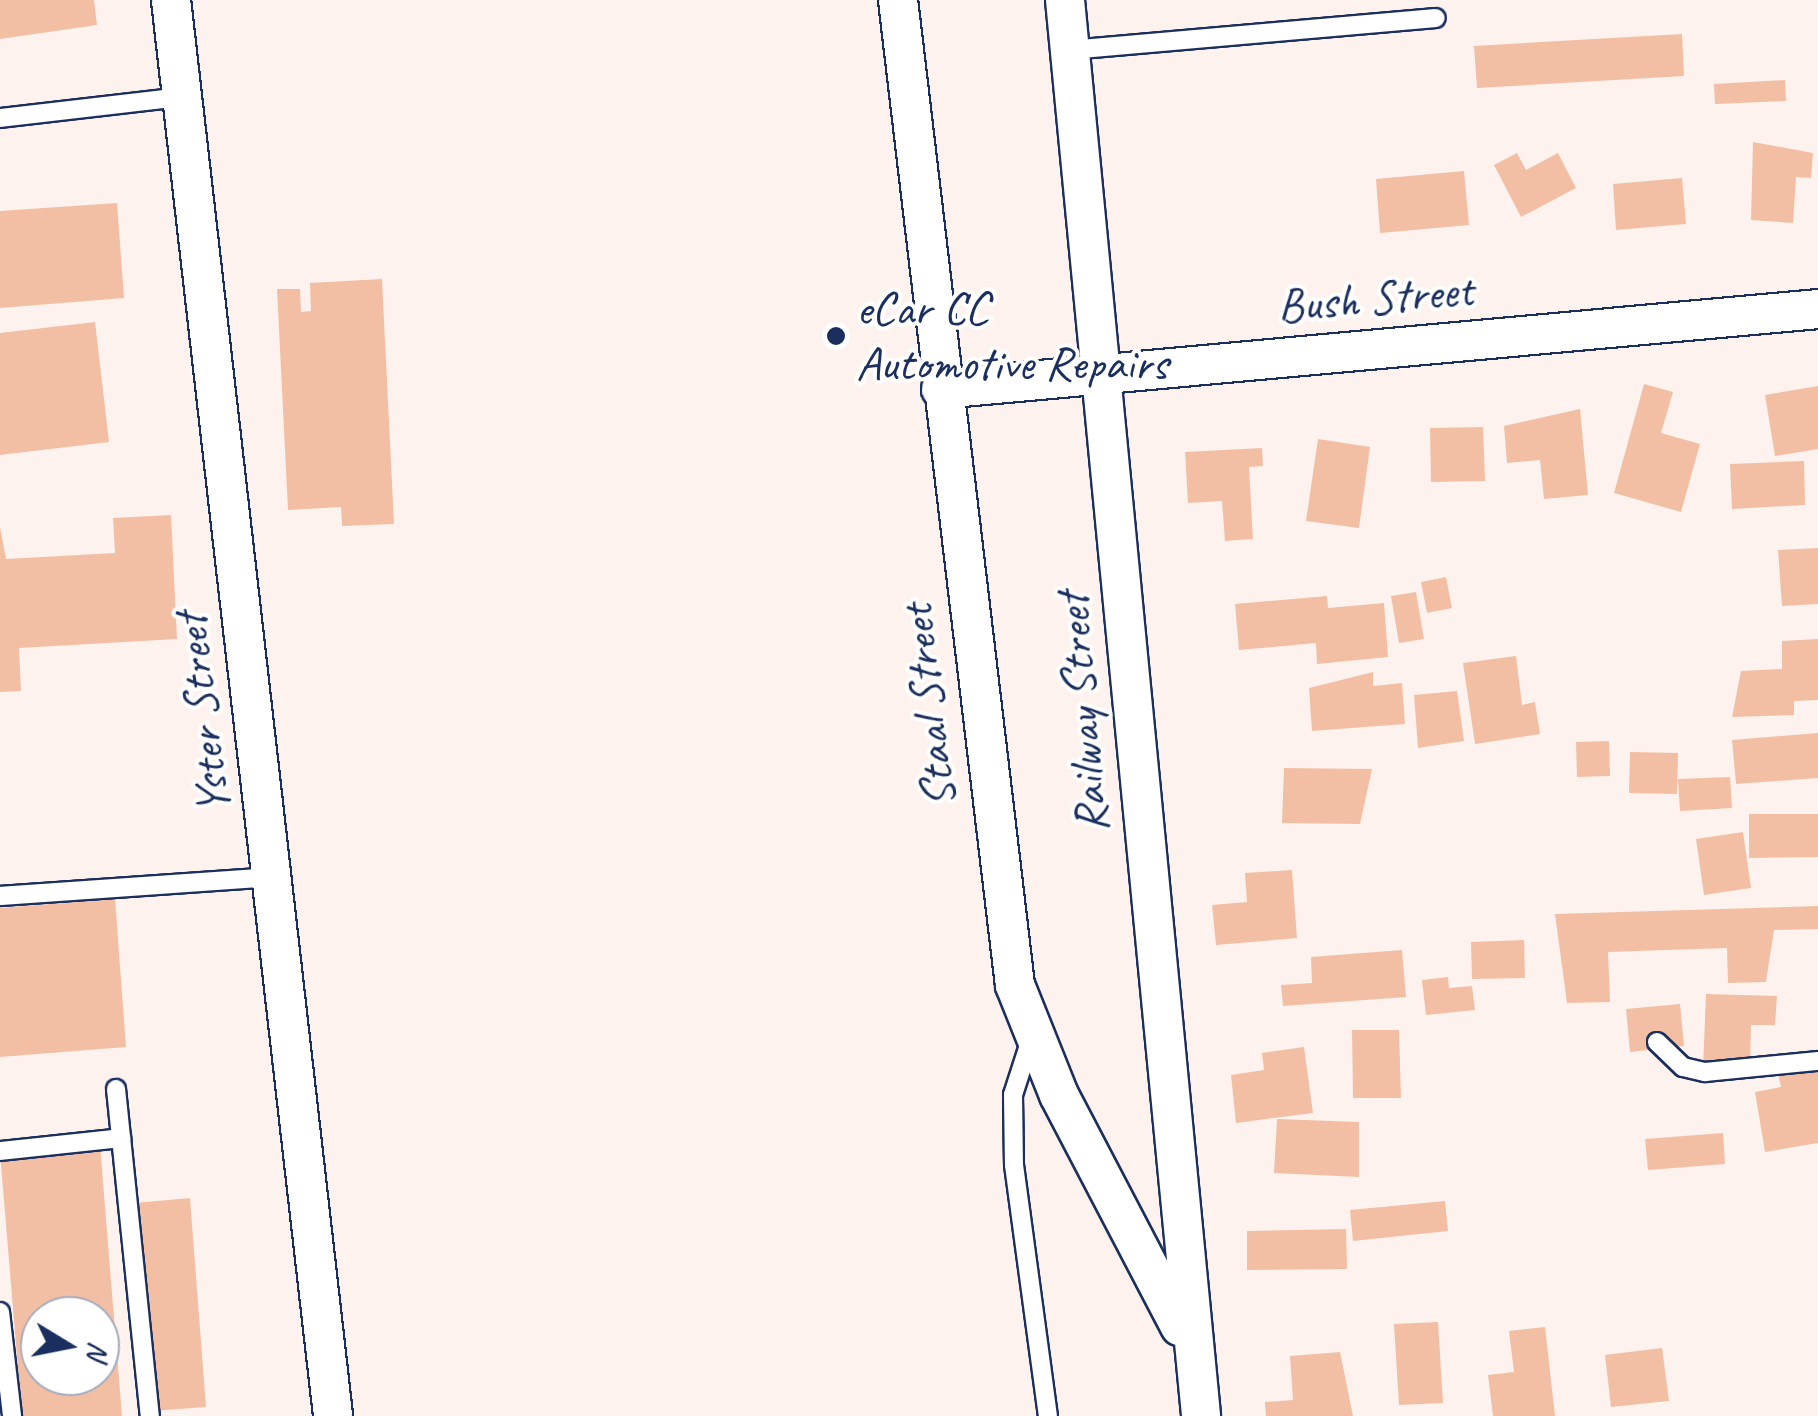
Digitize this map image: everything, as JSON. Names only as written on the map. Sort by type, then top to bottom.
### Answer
[{"type":"street","name":"Yster Street","points":[[171,0],[333,1416]]},
{"type":"street","name":"Staal Street","points":[[898,0],[1004,928],[1032,1036],[1154,1262],[1194,1360]]},
{"type":"street","name":"Railway Street","points":[[1065,0],[1200,1416]]},
{"type":"street","name":"Bush Street","points":[[940,390],[1100,372],[1818,309]]},
{"type":"lane","points":[[1070,50],[1436,18]]},
{"type":"lane","points":[[0,118],[182,96]]},
{"type":"lane","points":[[0,896],[271,877]]},
{"type":"lane","points":[[1032,1036],[1013,1095],[1014,1164],[1048,1416]]},
{"type":"lane","points":[[1658,1042],[1683,1067],[1705,1072],[1818,1061]]},
{"type":"lane","points":[[116,1089],[150,1416]]},
{"type":"lane","points":[[0,1151],[121,1138]]},
{"type":"lane","points":[[0,1312],[12,1416]]},
{"type":"building","points":[[0,0],[94,0],[97,25],[0,39]]},
{"type":"building","points":[[1682,34],[1684,76],[1477,88],[1474,46]]},
{"type":"building","points":[[1785,80],[1786,101],[1715,104],[1714,84]]},
{"type":"building","points":[[1753,142],[1813,153],[1811,178],[1796,177],[1793,223],[1751,220]]},
{"type":"building","points":[[1517,153],[1526,170],[1558,153],[1576,188],[1521,217],[1494,165]]},
{"type":"building","points":[[1464,171],[1469,225],[1380,233],[1376,179]]},
{"type":"building","points":[[1682,178],[1686,224],[1616,230],[1613,184]]},
{"type":"building","points":[[117,203],[124,298],[0,308],[0,211]]},
{"type":"building","points":[[382,279],[394,524],[342,526],[341,507],[288,510],[277,289],[300,289],[301,312],[311,311],[310,283]]},
{"type":"building","points":[[95,322],[109,442],[0,455],[0,333]]},
{"type":"building","points":[[1644,384],[1673,392],[1661,433],[1700,444],[1681,512],[1614,493]]},
{"type":"building","points":[[1818,386],[1818,449],[1775,456],[1765,395]]},
{"type":"building","points":[[1580,409],[1588,495],[1544,499],[1540,460],[1507,463],[1504,426]]},
{"type":"building","points":[[1483,427],[1485,481],[1431,482],[1430,428]]},
{"type":"building","points":[[1318,439],[1370,447],[1359,528],[1306,521]]},
{"type":"building","points":[[1262,448],[1263,466],[1249,467],[1253,539],[1225,541],[1222,501],[1188,503],[1185,452]]},
{"type":"building","points":[[1804,461],[1805,505],[1732,509],[1730,464]]},
{"type":"building","points":[[171,515],[177,639],[19,648],[21,691],[0,692],[0,527],[6,559],[115,553],[113,518]]},
{"type":"building","points":[[1818,548],[1818,604],[1782,606],[1778,550]]},
{"type":"building","points":[[1446,577],[1452,608],[1427,613],[1421,582]]},
{"type":"building","points":[[1416,592],[1424,639],[1399,643],[1391,596]]},
{"type":"building","points":[[1327,596],[1328,608],[1384,603],[1388,657],[1317,664],[1316,643],[1239,650],[1235,604]]},
{"type":"building","points":[[1818,639],[1818,700],[1794,701],[1794,715],[1732,717],[1741,671],[1782,669],[1782,641]]},
{"type":"building","points":[[1516,656],[1522,705],[1535,702],[1540,734],[1475,744],[1463,663]]},
{"type":"building","points":[[1373,672],[1373,686],[1402,683],[1405,724],[1312,731],[1309,688]]},
{"type":"building","points":[[1457,691],[1464,741],[1418,748],[1414,695]]},
{"type":"building","points":[[1818,733],[1818,778],[1736,784],[1732,740]]},
{"type":"building","points":[[1609,741],[1610,776],[1577,777],[1576,742]]},
{"type":"building","points":[[1630,752],[1678,753],[1677,794],[1629,793]]},
{"type":"building","points":[[1284,768],[1372,769],[1360,824],[1282,823]]},
{"type":"building","points":[[1730,777],[1732,808],[1680,811],[1678,779]]},
{"type":"building","points":[[1749,814],[1818,814],[1818,857],[1749,858]]},
{"type":"building","points":[[1743,832],[1751,888],[1704,895],[1696,839]]},
{"type":"building","points":[[1292,870],[1297,938],[1216,945],[1212,905],[1247,902],[1245,873]]},
{"type":"building","points":[[115,899],[126,1047],[0,1057],[0,908]]},
{"type":"building","points":[[1818,906],[1818,929],[1774,930],[1766,982],[1728,983],[1727,948],[1608,952],[1610,1002],[1567,1003],[1555,914]]},
{"type":"building","points":[[1524,940],[1525,978],[1472,979],[1471,942]]},
{"type":"building","points":[[1402,950],[1406,997],[1283,1006],[1281,985],[1312,983],[1311,957]]},
{"type":"building","points":[[1448,977],[1449,988],[1472,986],[1475,1010],[1426,1015],[1422,980]]},
{"type":"building","points":[[1706,994],[1777,996],[1775,1025],[1751,1025],[1750,1071],[1703,1069]]},
{"type":"building","points":[[1680,1004],[1684,1046],[1630,1052],[1626,1009]]},
{"type":"building","points":[[1352,1030],[1399,1030],[1401,1098],[1353,1098]]},
{"type":"building","points":[[1304,1047],[1313,1113],[1236,1123],[1231,1075],[1264,1070],[1262,1053]]},
{"type":"building","points":[[1818,1066],[1818,1143],[1765,1152],[1755,1092],[1781,1087],[1778,1073]]},
{"type":"building","points":[[1277,1119],[1359,1122],[1359,1177],[1274,1173]]},
{"type":"building","points":[[1723,1133],[1725,1164],[1648,1170],[1645,1139]]},
{"type":"building","points":[[100,1145],[112,1296],[20,1296],[20,1392],[0,1153]]},
{"type":"building","points":[[190,1198],[206,1407],[151,1411],[135,1203]]},
{"type":"building","points":[[1445,1201],[1448,1231],[1353,1241],[1350,1210]]},
{"type":"building","points":[[1346,1229],[1347,1269],[1247,1270],[1247,1231]]},
{"type":"building","points":[[1438,1322],[1443,1403],[1399,1405],[1394,1324]]},
{"type":"building","points":[[1545,1327],[1555,1416],[1493,1416],[1488,1375],[1514,1372],[1509,1331]]},
{"type":"building","points":[[1662,1348],[1669,1401],[1611,1407],[1605,1355]]},
{"type":"building","points":[[1340,1352],[1353,1416],[1266,1416],[1265,1402],[1293,1400],[1290,1356]]},
{"type":"building","points":[[120,1391],[122,1416],[22,1416],[20,1396],[120,1396]]},
{"type":"place","name":"eCar CC Automotive Repairs","points":[[836,336]]}]
